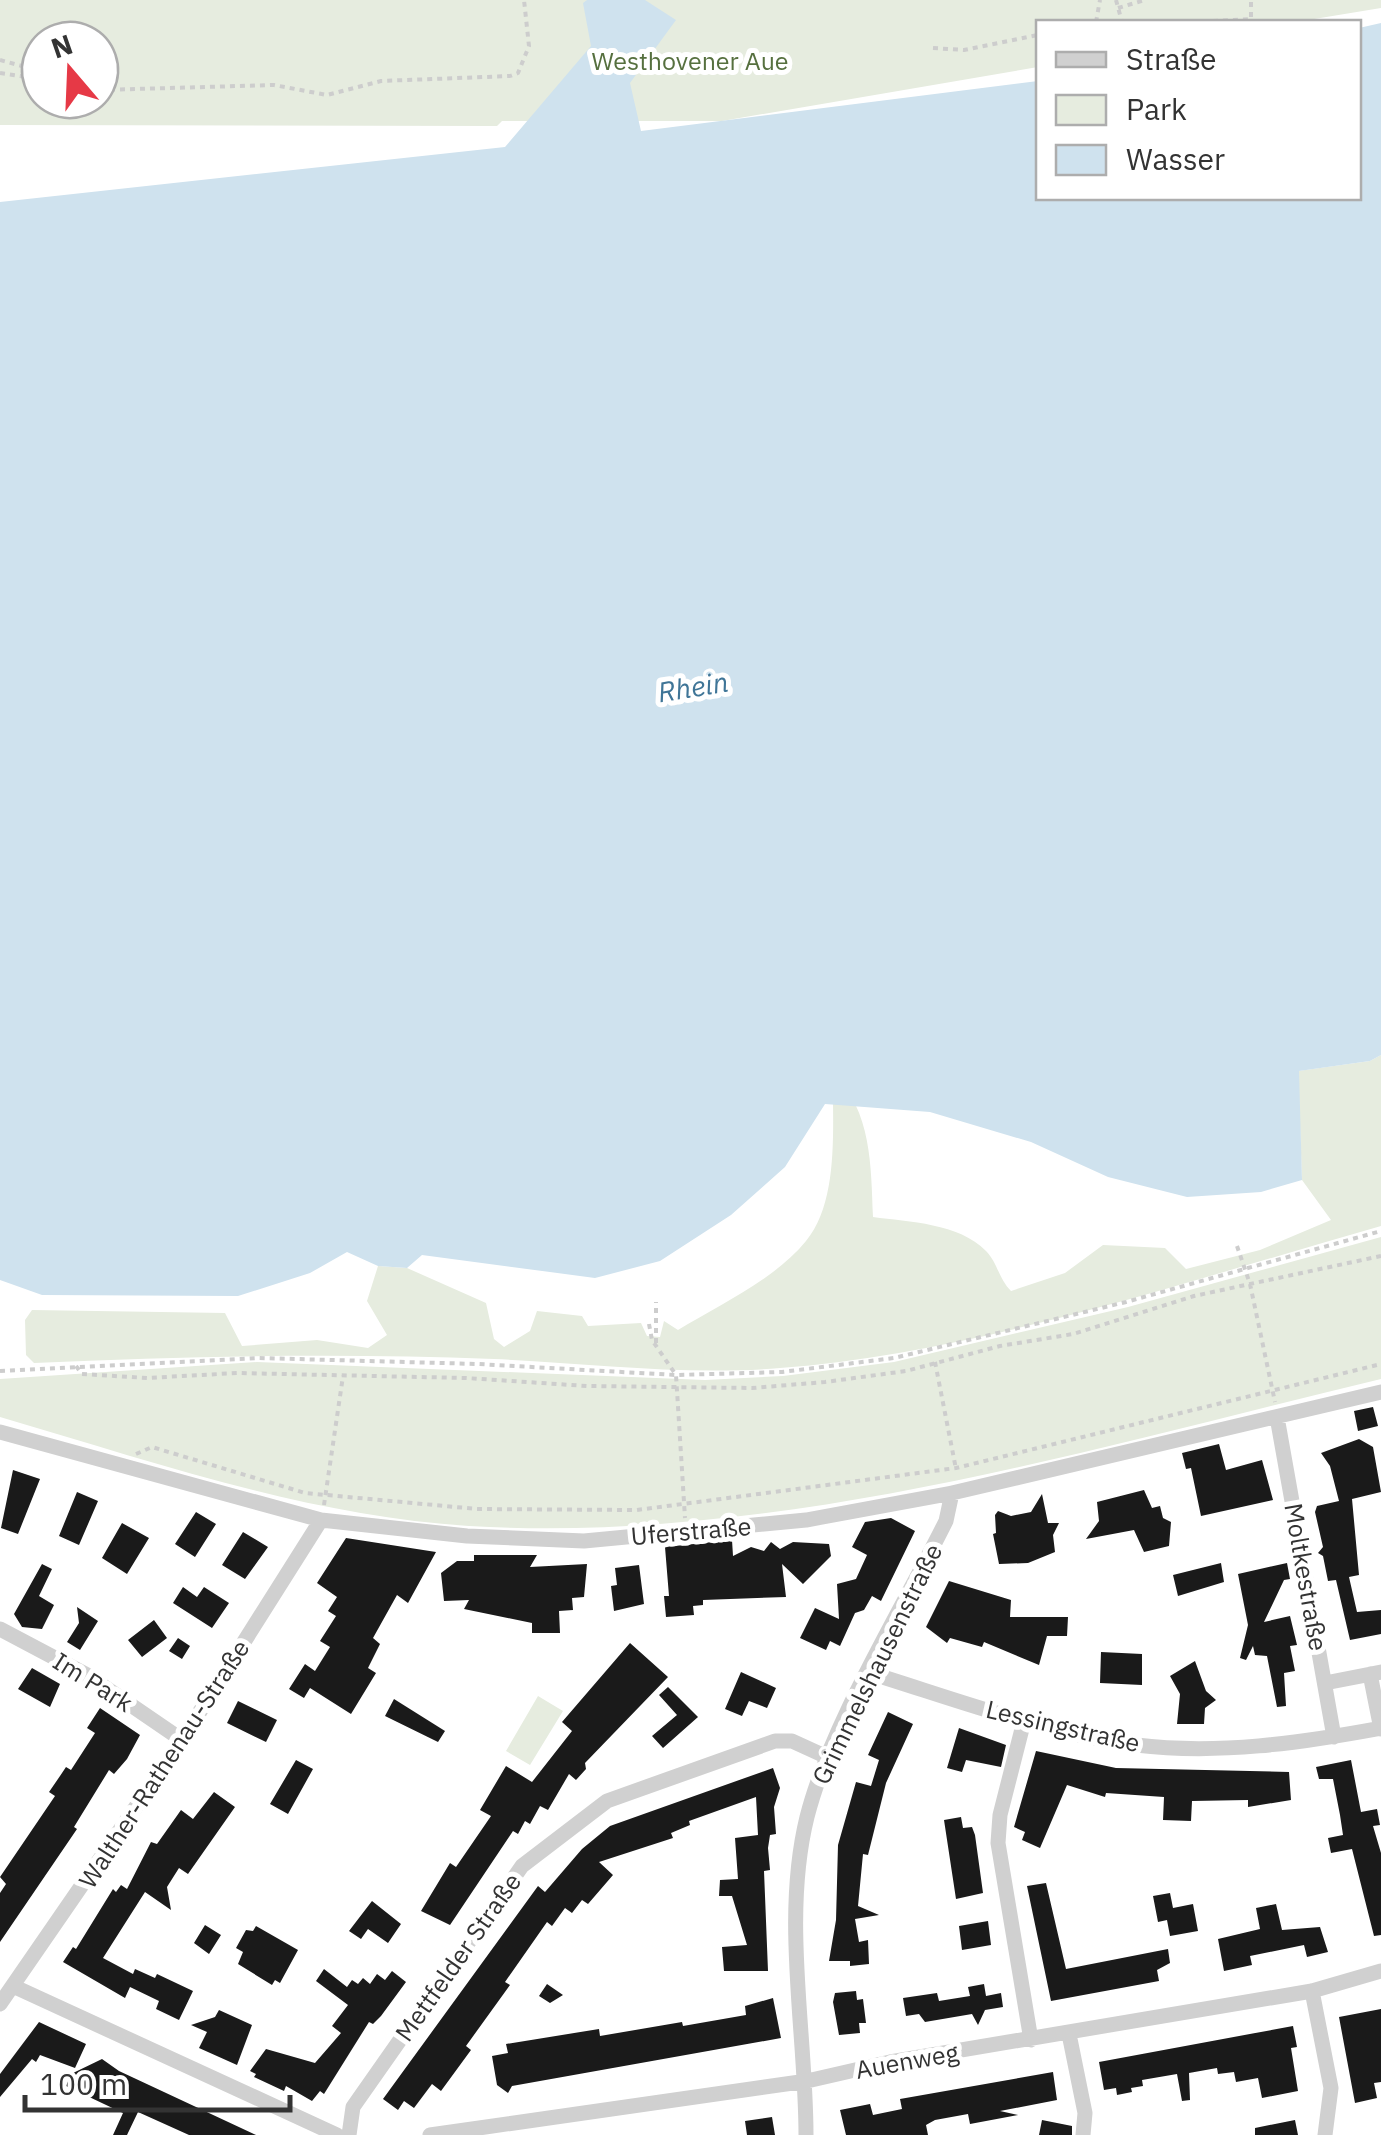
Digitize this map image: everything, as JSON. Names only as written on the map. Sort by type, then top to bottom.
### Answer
[{"type":"street","name":"Uferstraße","points":[[0,1432],[321,1520],[467,1536],[584,1541],[806,1520],[952,1494],[1381,1392]]},
{"type":"street","name":"Moltkestraße","points":[[1277,1416],[1334,1737]]},
{"type":"street","name":"Grimmelshausenstraße","points":[[806,2135],[798,1974],[800,1861],[807,1818],[826,1757],[946,1522],[952,1494]]},
{"type":"street","name":"Walther-Rathenau-Straße","points":[[0,2004],[182,1740],[321,1520]]},
{"type":"street","name":"Im Park","points":[[0,1629],[87,1675],[182,1740]]},
{"type":"street","name":"Lessingstraße","points":[[870,1673],[1024,1721],[1137,1744],[1262,1747],[1381,1729]]},
{"type":"street","points":[[1324,1683],[1376,1673],[1381,1729]]},
{"type":"street","points":[[1024,1721],[1000,1815],[998,1843],[1031,2040]]},
{"type":"street","name":"Mettfelder Straße","points":[[349,2135],[353,2107],[522,1866],[587,1812],[607,1801],[774,1740],[792,1741],[826,1757]]},
{"type":"street","name":"Auenweg","points":[[430,2135],[806,2081],[890,2062],[1312,1991],[1381,1970]]},
{"type":"street","points":[[15,1987],[336,2135]]},
{"type":"street","points":[[1312,1991],[1330,2088],[1325,2135]]},
{"type":"street","points":[[1069,2034],[1085,2114],[1083,2135]]},
{"type":"path","points":[[120,89],[274,85],[328,95],[382,81],[510,76],[518,73],[529,52],[524,0]]},
{"type":"path","points":[[1116,0],[1121,20]]},
{"type":"path","points":[[1118,8],[1144,0]]},
{"type":"path","points":[[1232,20],[1251,19],[1250,0]]},
{"type":"path","points":[[933,48],[964,50],[1036,35]]},
{"type":"path","points":[[0,1371],[259,1358],[676,1375],[782,1372],[894,1358],[1381,1232]]},
{"type":"path","points":[[1236,1246],[1250,1284],[1274,1390]]},
{"type":"path","points":[[76,1366],[82,1374],[148,1378],[238,1374],[676,1388],[752,1388],[825,1382],[1073,1334],[1194,1296],[1381,1256]]},
{"type":"path","points":[[656,1302],[656,1343]]},
{"type":"path","points":[[649,1324],[652,1340],[676,1375],[683,1507],[688,1532]]},
{"type":"path","points":[[935,1362],[956,1468]]},
{"type":"path","points":[[130,1468],[134,1456],[152,1448],[305,1494],[550,1512],[683,1507],[956,1468],[1381,1364]]},
{"type":"path","points":[[326,1494],[343,1376]]},
{"type":"green space","name":"Westhovener Aue","points":[[0,0],[1381,0],[1381,8],[1308,20],[1036,20],[1036,67],[722,121],[502,121],[497,126],[0,125]]},
{"type":"green space","points":[[1381,1055],[1381,1226],[1008,1331],[856,1360],[744,1370],[379,1356],[34,1363],[26,1355],[25,1320],[32,1310],[225,1313],[242,1346],[317,1340],[368,1348],[387,1335],[367,1301],[378,1266],[407,1268],[486,1303],[494,1339],[504,1347],[530,1331],[537,1311],[582,1316],[588,1326],[641,1323],[647,1336],[660,1337],[664,1321],[678,1330],[779,1268],[806,1241],[817,1224],[829,1183],[833,1074],[846,1088],[862,1122],[870,1159],[873,1217],[933,1225],[962,1235],[986,1251],[1011,1291],[1065,1273],[1103,1245],[1165,1248],[1186,1269],[1260,1250],[1331,1220],[1302,1180],[1298,1071],[1370,1061]]},
{"type":"green space","points":[[1381,1237],[1381,1379],[930,1486],[700,1521],[585,1528],[469,1526],[409,1520],[232,1485],[0,1417],[0,1379],[257,1362],[705,1380],[783,1376],[894,1362],[1128,1307]]},
{"type":"green space","points":[[538,1696],[563,1711],[530,1765],[506,1751]]},
{"type":"water","name":"Rhein","points":[[645,0],[676,20],[630,83],[641,131],[1036,81],[1036,200],[1361,200],[1361,28],[1381,23],[1381,1055],[1370,1061],[1299,1071],[1302,1180],[1261,1192],[1187,1197],[1108,1177],[1031,1142],[930,1112],[825,1104],[785,1167],[731,1215],[660,1261],[595,1278],[422,1255],[407,1268],[378,1266],[347,1252],[310,1273],[238,1296],[42,1295],[0,1280],[0,202],[505,147],[591,46],[583,3]]},
{"type":"building","points":[[1373,1407],[1378,1426],[1358,1431],[1354,1411]]},
{"type":"building","points":[[1359,1439],[1373,1447],[1381,1492],[1352,1499],[1359,1575],[1349,1577],[1357,1612],[1381,1610],[1381,1634],[1350,1640],[1336,1580],[1328,1581],[1323,1556],[1318,1553],[1323,1547],[1315,1512],[1317,1506],[1339,1501],[1330,1466],[1321,1453]]},
{"type":"building","points":[[1219,1444],[1226,1470],[1262,1460],[1273,1500],[1201,1516],[1191,1468],[1186,1469],[1182,1453]]},
{"type":"building","points":[[13,1470],[40,1479],[18,1534],[1,1528]]},
{"type":"building","points":[[1144,1490],[1152,1508],[1160,1506],[1163,1518],[1171,1522],[1169,1546],[1144,1552],[1134,1530],[1086,1539],[1099,1521],[1097,1502]]},
{"type":"building","points":[[77,1492],[98,1501],[79,1545],[59,1536]]},
{"type":"building","points":[[1042,1494],[1048,1523],[1059,1523],[1053,1535],[1055,1552],[1028,1563],[999,1564],[993,1534],[995,1515],[998,1511],[1011,1516],[1031,1512]]},
{"type":"building","points":[[196,1512],[216,1524],[195,1557],[175,1544]]},
{"type":"building","points":[[891,1518],[915,1531],[881,1601],[872,1596],[864,1610],[855,1613],[840,1646],[830,1641],[826,1650],[800,1638],[815,1608],[839,1619],[837,1584],[856,1579],[867,1555],[852,1547],[865,1522]]},
{"type":"building","points":[[122,1523],[149,1538],[127,1574],[102,1558]]},
{"type":"building","points":[[243,1532],[268,1547],[245,1579],[222,1565]]},
{"type":"building","points":[[346,1538],[436,1552],[408,1603],[397,1595],[373,1638],[380,1644],[368,1668],[376,1673],[351,1714],[310,1688],[304,1698],[289,1689],[305,1664],[315,1671],[330,1647],[320,1641],[336,1616],[328,1611],[337,1597],[317,1583]]},
{"type":"building","points":[[732,1540],[733,1556],[751,1547],[764,1551],[771,1542],[780,1549],[793,1542],[829,1544],[831,1556],[803,1584],[782,1564],[786,1597],[703,1600],[703,1605],[693,1606],[694,1615],[666,1617],[664,1596],[669,1596],[665,1547]]},
{"type":"building","points":[[474,1555],[537,1555],[530,1567],[587,1564],[584,1597],[572,1598],[573,1610],[559,1611],[560,1633],[532,1633],[532,1623],[464,1609],[469,1600],[444,1601],[441,1573],[457,1561],[474,1561]]},
{"type":"building","points":[[1221,1563],[1224,1582],[1178,1596],[1173,1575]]},
{"type":"building","points":[[1287,1563],[1290,1579],[1284,1580],[1264,1622],[1290,1616],[1297,1645],[1290,1646],[1295,1671],[1284,1673],[1286,1706],[1277,1707],[1267,1656],[1255,1655],[1253,1646],[1246,1660],[1240,1658],[1248,1625],[1238,1574]]},
{"type":"building","points":[[42,1564],[52,1569],[39,1596],[54,1605],[42,1629],[22,1627],[14,1614]]},
{"type":"building","points":[[639,1565],[644,1604],[614,1611],[611,1586],[617,1585],[615,1568]]},
{"type":"building","points":[[949,1581],[1011,1600],[1010,1617],[1068,1617],[1067,1636],[1047,1636],[1039,1665],[984,1642],[982,1647],[950,1638],[947,1643],[926,1627]]},
{"type":"building","points":[[183,1587],[197,1597],[204,1587],[229,1603],[212,1628],[173,1603]]},
{"type":"building","points":[[77,1607],[98,1621],[80,1650],[67,1642],[79,1623]]},
{"type":"building","points":[[154,1620],[167,1638],[142,1657],[128,1640]]},
{"type":"building","points":[[178,1638],[190,1646],[182,1659],[169,1651]]},
{"type":"building","points":[[630,1643],[668,1677],[585,1763],[586,1769],[576,1780],[569,1774],[548,1810],[540,1806],[530,1824],[525,1821],[518,1834],[513,1831],[450,1925],[421,1911],[450,1863],[456,1867],[491,1816],[480,1810],[506,1766],[532,1782],[572,1731],[562,1722]]},
{"type":"building","points":[[1101,1652],[1142,1654],[1142,1685],[1100,1683]]},
{"type":"building","points":[[1195,1661],[1206,1691],[1216,1700],[1205,1708],[1204,1724],[1177,1724],[1180,1694],[1170,1676]]},
{"type":"building","points":[[32,1668],[60,1684],[50,1707],[18,1689]]},
{"type":"building","points":[[741,1672],[776,1688],[767,1708],[749,1701],[742,1716],[725,1709]]},
{"type":"building","points":[[668,1687],[698,1717],[663,1748],[652,1736],[677,1715],[659,1695]]},
{"type":"building","points":[[394,1699],[445,1731],[438,1742],[385,1716]]},
{"type":"building","points":[[238,1701],[277,1720],[266,1742],[227,1723]]},
{"type":"building","points":[[100,1708],[140,1735],[114,1774],[109,1770],[74,1827],[77,1829],[0,1942],[0,1893],[6,1884],[0,1877],[55,1796],[49,1792],[66,1767],[71,1770],[95,1733],[87,1728]]},
{"type":"building","points":[[888,1712],[913,1724],[886,1783],[868,1855],[863,1854],[858,1906],[879,1915],[855,1919],[859,1942],[868,1940],[869,1964],[850,1966],[850,1961],[829,1961],[836,1920],[838,1845],[856,1782],[871,1786],[879,1760],[868,1755]]},
{"type":"building","points":[[959,1728],[1006,1745],[1001,1767],[966,1760],[962,1772],[947,1768]]},
{"type":"building","points":[[1036,1751],[1116,1768],[1289,1772],[1291,1800],[1248,1807],[1248,1800],[1192,1801],[1191,1821],[1163,1820],[1164,1797],[1106,1793],[1105,1797],[1067,1785],[1040,1848],[1022,1840],[1025,1832],[1014,1827]]},
{"type":"building","points":[[296,1760],[313,1769],[288,1814],[270,1804]]},
{"type":"building","points":[[1351,1760],[1361,1812],[1377,1809],[1380,1825],[1373,1826],[1381,1853],[1381,1935],[1374,1936],[1352,1849],[1331,1853],[1328,1838],[1343,1835],[1340,1815],[1333,1779],[1319,1779],[1316,1767]]},
{"type":"building","points":[[773,1768],[780,1788],[774,1807],[776,1834],[770,1835],[768,1848],[770,1870],[764,1871],[768,1971],[724,1971],[722,1947],[747,1945],[732,1896],[719,1896],[720,1880],[738,1879],[735,1838],[758,1835],[756,1797],[689,1821],[690,1825],[671,1833],[673,1838],[599,1862],[613,1875],[588,1904],[582,1900],[572,1913],[565,1908],[552,1926],[547,1922],[505,1982],[510,1985],[466,2046],[471,2050],[441,2091],[432,2084],[414,2108],[404,2101],[398,2110],[383,2099],[538,1886],[545,1892],[582,1849],[610,1826]]},
{"type":"building","points":[[214,1792],[235,1807],[188,1874],[179,1868],[167,1887],[171,1910],[145,1892],[103,1958],[133,1974],[135,1969],[155,1978],[157,1974],[193,1991],[179,2020],[156,2009],[159,2001],[130,1987],[125,1998],[63,1962],[73,1947],[76,1949],[113,1889],[116,1892],[121,1885],[127,1889],[151,1842],[157,1844],[181,1810],[193,1819]]},
{"type":"building","points":[[961,1817],[963,1828],[972,1827],[975,1835],[983,1893],[956,1899],[944,1820]]},
{"type":"building","points":[[1046,1883],[1066,1969],[1168,1949],[1170,1963],[1157,1970],[1159,1981],[1051,2001],[1027,1886]]},
{"type":"building","points":[[1170,1893],[1173,1908],[1193,1904],[1198,1931],[1170,1936],[1167,1920],[1158,1922],[1153,1896]]},
{"type":"building","points":[[372,1901],[401,1924],[388,1943],[368,1929],[361,1939],[349,1931]]},
{"type":"building","points":[[1276,1904],[1282,1930],[1320,1927],[1328,1952],[1307,1957],[1304,1945],[1250,1956],[1252,1965],[1224,1971],[1218,1939],[1260,1929],[1256,1908]]},
{"type":"building","points":[[988,1921],[991,1945],[962,1950],[959,1926]]},
{"type":"building","points":[[205,1925],[221,1935],[209,1954],[194,1943]]},
{"type":"building","points":[[256,1926],[298,1950],[280,1983],[275,1980],[272,1985],[238,1964],[243,1952],[236,1948],[246,1930],[253,1931]]},
{"type":"building","points":[[324,1969],[347,1987],[352,1980],[358,1984],[363,1978],[370,1984],[377,1974],[385,1980],[392,1971],[406,1982],[381,2016],[373,2024],[369,2022],[324,2094],[320,2091],[312,2101],[286,2086],[284,2091],[254,2077],[256,2074],[250,2071],[266,2049],[315,2063],[341,2033],[332,2026],[348,2005],[316,1981]]},
{"type":"building","points":[[547,1984],[563,1995],[550,2003],[539,1996]]},
{"type":"building","points":[[984,1984],[986,1996],[1001,1993],[1003,2007],[985,2010],[978,2025],[972,2014],[925,2022],[919,2014],[906,2016],[903,1998],[937,1993],[939,2001],[970,1996],[968,1987]]},
{"type":"building","points":[[856,1991],[857,2000],[863,1999],[866,2023],[859,2023],[860,2033],[839,2035],[835,1993]]},
{"type":"building","points":[[773,1998],[781,2038],[512,2086],[508,2093],[497,2085],[492,2056],[508,2053],[506,2044],[599,2029],[600,2036],[682,2022],[683,2026],[746,2015],[745,2006]]},
{"type":"building","points":[[1381,2009],[1381,2082],[1374,2083],[1377,2098],[1355,2103],[1339,2017]]},
{"type":"building","points":[[219,2010],[252,2025],[237,2065],[199,2048],[207,2032],[191,2025],[215,2017]]},
{"type":"building","points":[[39,2022],[86,2044],[75,2068],[40,2055],[36,2062],[32,2059],[0,2097],[0,2074]]},
{"type":"building","points":[[1293,2026],[1297,2047],[1291,2048],[1298,2091],[1262,2098],[1258,2078],[1236,2082],[1234,2072],[1218,2074],[1217,2068],[1189,2073],[1190,2100],[1182,2101],[1177,2074],[1142,2080],[1143,2086],[1131,2088],[1132,2092],[1117,2095],[1116,2088],[1104,2090],[1099,2062]]},
{"type":"building","points":[[102,2059],[119,2071],[256,2135],[189,2135],[138,2112],[127,2135],[113,2135],[123,2113],[66,2086],[71,2074]]},
{"type":"building","points":[[1053,2072],[1057,2100],[1000,2111],[1018,2115],[970,2124],[968,2114],[935,2120],[926,2125],[928,2135],[846,2135],[840,2110],[870,2104],[873,2115],[902,2109],[900,2099]]},
{"type":"building","points":[[772,2117],[775,2135],[747,2135],[745,2121]]},
{"type":"building","points":[[1042,2120],[1072,2126],[1072,2135],[1039,2135]]},
{"type":"building","points":[[1295,2120],[1298,2135],[1255,2135],[1255,2128]]}]
